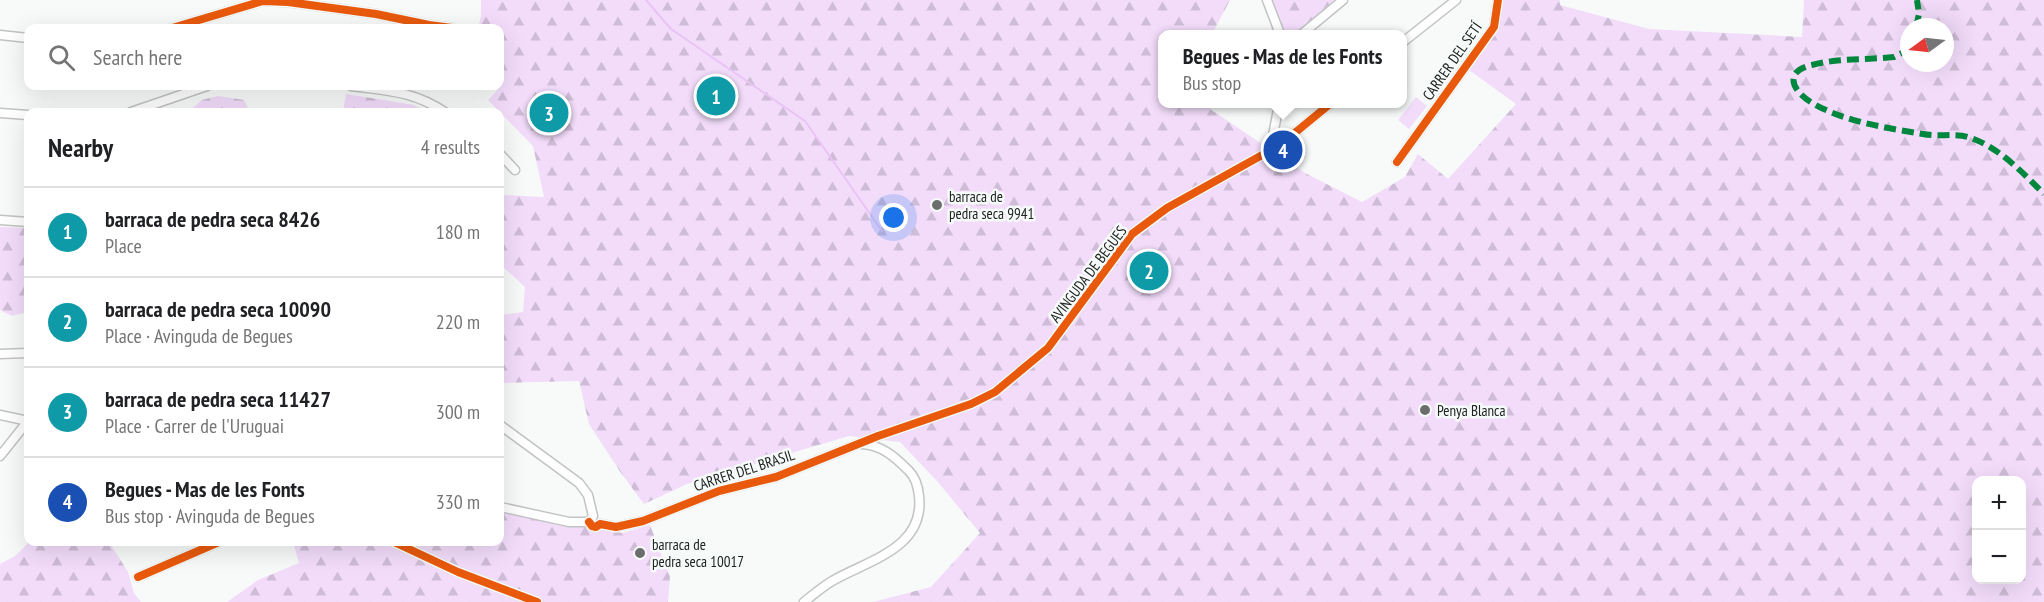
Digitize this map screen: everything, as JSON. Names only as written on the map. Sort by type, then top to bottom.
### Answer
[{"type":"street","points":[[1268,0],[1279,30]]},
{"type":"street","points":[[1307,30],[1343,0]]},
{"type":"street","points":[[1407,39],[1456,0]]},
{"type":"street","name":"CARRER DEL SETÍ","points":[[1397,162],[1494,27],[1498,0]]},
{"type":"street","points":[[186,24],[265,1],[376,14],[420,24]]},
{"type":"street","points":[[0,35],[24,38]]},
{"type":"street","points":[[143,108],[195,90]]},
{"type":"street","points":[[382,90],[419,97],[438,108]]},
{"type":"street","points":[[1270,151],[1278,108]]},
{"type":"street","name":"AVINGUDA DE BEGUES","points":[[862,444],[906,425],[971,404],[995,392],[1048,348],[1132,234],[1167,208],[1270,151],[1325,108]]},
{"type":"street","points":[[0,113],[24,115]]},
{"type":"street","points":[[504,158],[515,170]]},
{"type":"street","points":[[0,220],[24,222]]},
{"type":"street","points":[[0,354],[24,353]]},
{"type":"street","points":[[0,415],[24,420]]},
{"type":"street","points":[[0,456],[24,426]]},
{"type":"street","points":[[504,427],[579,483],[588,495],[591,519]]},
{"type":"street","points":[[804,602],[833,580],[894,549],[906,538],[918,516],[919,491],[912,474],[895,457],[881,448],[862,444]]},
{"type":"street","name":"CARRER DEL BRASIL","points":[[504,508],[569,522],[591,519],[594,527],[600,524],[616,527],[643,521],[719,490],[776,477],[862,444]]},
{"type":"street","points":[[138,577],[210,546]]},
{"type":"street","points":[[403,546],[458,572],[537,602]]},
{"type":"green space","points":[[481,0],[1230,0],[1214,30],[1158,30],[1158,108],[1210,108],[1305,173],[1362,202],[1405,177],[1418,154],[1448,179],[1516,104],[1469,70],[1497,25],[1502,0],[1560,0],[1560,5],[1649,29],[1802,37],[1804,0],[2044,0],[2044,602],[873,602],[931,587],[980,533],[937,481],[900,442],[849,436],[687,484],[644,504],[589,424],[579,381],[504,383],[504,314],[523,312],[525,287],[504,268],[504,195],[544,197],[533,146],[504,116],[504,108],[496,108],[488,100],[497,90],[504,90],[504,24],[479,24]]},
{"type":"green space","points":[[1263,0],[1334,0],[1301,30],[1272,30]]},
{"type":"green space","points":[[346,94],[414,105],[419,108],[344,108]]},
{"type":"green space","points":[[218,96],[244,100],[248,108],[193,108],[202,100]]},
{"type":"green space","points":[[1416,97],[1427,106],[1409,129],[1398,120]]},
{"type":"green space","points":[[0,227],[24,228],[24,313],[12,316],[0,310]]},
{"type":"green space","points":[[504,511],[622,533],[650,525],[670,577],[668,602],[227,602],[258,580],[299,563],[294,546],[504,546]]},
{"type":"green space","points":[[25,546],[112,546],[128,572],[134,593],[141,602],[0,602],[0,564],[15,556]]},
{"type":"waterway","points":[[646,0],[671,29],[805,121],[882,231]]},
{"type":"marked path","points":[[1917,0],[1918,18]]},
{"type":"marked path","points":[[1900,54],[1894,57],[1842,60],[1812,65],[1796,72],[1794,83],[1796,89],[1814,104],[1853,120],[1881,127],[1923,134],[1963,136],[1979,141],[2000,153],[2044,194]]},
{"type":"cycle path","points":[[1397,162],[1494,27],[1498,0]]},
{"type":"cycle path","points":[[185,24],[263,1],[288,2],[376,14],[424,24]]},
{"type":"cycle path","points":[[589,522],[596,527],[600,524],[616,527],[643,521],[719,491],[776,477],[878,436],[971,404],[995,392],[1048,348],[1132,234],[1167,208],[1280,145],[1325,108]]},
{"type":"cycle path","points":[[138,577],[210,546]]},
{"type":"cycle path","points":[[403,546],[458,572],[537,602]]},
{"type":"place","name":"barraca de pedra seca 8426","points":[[716,96]]},
{"type":"place","name":"barraca de pedra seca 11427","points":[[549,113]]},
{"type":"place","name":"Begues - Mas de les Fonts","points":[[1283,150]]},
{"type":"place","name":"barraca de pedra seca 9941","points":[[937,205]]},
{"type":"place","name":"barraca de pedra seca 10090","points":[[1149,271]]},
{"type":"place","name":"Penya Blanca","points":[[1425,410]]},
{"type":"place","name":"barraca de pedra seca 10017","points":[[640,553]]}]
